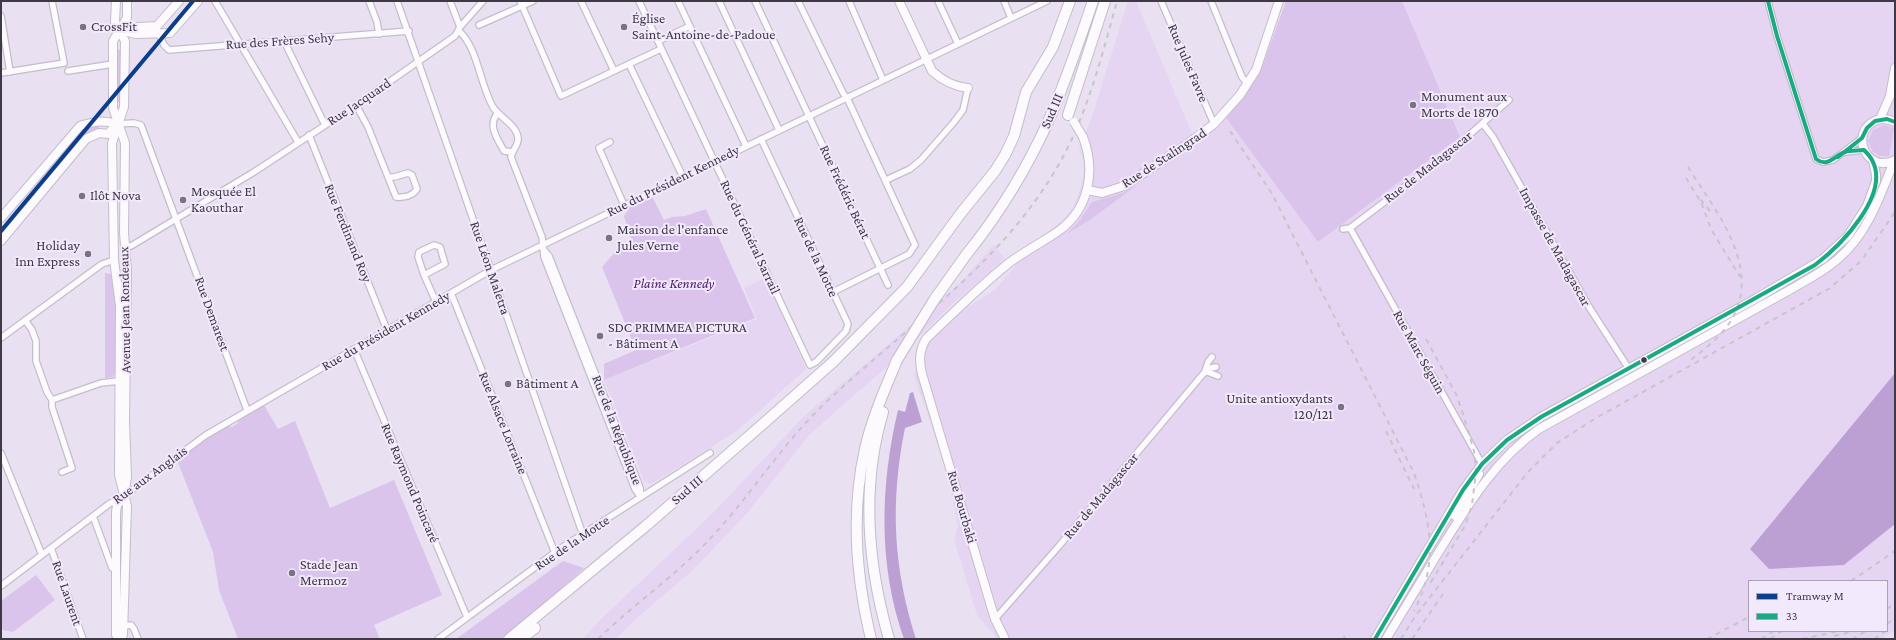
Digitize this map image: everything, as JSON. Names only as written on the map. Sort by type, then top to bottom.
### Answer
[{"type":"highway","name":"Sud III","points":[[610,556],[833,362],[907,287],[961,213],[995,171],[1010,146],[1026,92],[1053,47],[1070,1]]},
{"type":"highway","name":"Sud III","points":[[898,360],[934,300],[997,214],[1010,193],[1051,115],[1093,1]]},
{"type":"highway","points":[[1071,119],[1105,1]]},
{"type":"highway","points":[[871,639],[864,609],[857,558],[858,504],[865,448],[878,408],[898,360]]},
{"type":"highway","points":[[889,639],[876,586],[870,541],[869,499],[874,456],[881,419],[898,360]]},
{"type":"highway","points":[[509,639],[610,556]]},
{"type":"highway","points":[[521,639],[609,563],[610,556]]},
{"type":"main road","name":"Avenue Jean Rondeaux","points":[[116,1],[115,22],[125,41],[124,107],[118,124],[112,143],[114,260],[119,293],[119,475],[124,496],[127,506],[124,626],[123,635],[120,638],[116,635],[116,512],[117,505],[124,496],[127,478],[125,422],[125,142],[118,124]]},
{"type":"main road","points":[[118,124],[112,108],[113,40],[127,18],[127,1]]},
{"type":"main road","points":[[158,30],[179,1]]},
{"type":"main road","points":[[120,30],[136,34],[158,30],[172,31],[198,1]]},
{"type":"main road","points":[[900,1],[932,71],[954,87],[968,88]]},
{"type":"main road","name":"Rue de Stalingrad","points":[[1088,190],[1102,193],[1124,186],[1183,148],[1214,124],[1256,70],[1263,54],[1279,1]]},
{"type":"main road","points":[[1880,119],[1890,96],[1895,68]]},
{"type":"main road","points":[[1071,119],[1083,137],[1089,158],[1090,177],[1088,190]]},
{"type":"main road","points":[[1894,160],[1883,163],[1873,160],[1864,150],[1862,138],[1864,132],[1870,124],[1880,119],[1887,119],[1895,122]]},
{"type":"main road","points":[[1,218],[80,126],[90,122],[106,120],[118,124]]},
{"type":"main road","points":[[1,241],[86,138],[99,133],[108,134],[118,124]]},
{"type":"main road","points":[[55,155],[65,163]]},
{"type":"main road","points":[[1375,639],[1463,490],[1482,464],[1496,450],[1518,432],[1799,275],[1832,252],[1857,224],[1867,206],[1876,181],[1873,160]]},
{"type":"main road","points":[[1386,639],[1442,546],[1477,492],[1495,469],[1517,447],[1539,429],[1796,287],[1827,268],[1850,247],[1866,225],[1875,209],[1894,160]]},
{"type":"main road","name":"Rue Bourbaki","points":[[1005,639],[995,619],[922,374],[919,360],[920,352],[926,339],[1002,269],[1065,225],[1077,211],[1088,190]]},
{"type":"main road","points":[[1482,464],[1487,469],[1495,469]]},
{"type":"main road","points":[[1442,546],[1445,531],[1479,476],[1482,464]]},
{"type":"street","points":[[1,73],[64,63],[52,1]]},
{"type":"street","points":[[215,1],[298,142]]},
{"type":"street","points":[[369,1],[377,22],[379,34]]},
{"type":"street","name":"Rue Léon Maletra","points":[[397,1],[409,31],[418,61],[583,535]]},
{"type":"street","name":"Rue de la République","points":[[450,1],[460,29],[468,42],[492,106],[516,132],[518,138],[511,157],[542,237],[544,257],[598,387],[635,489],[641,497]]},
{"type":"street","name":"Rue Jacquard","points":[[126,246],[131,246],[254,172],[356,105],[455,36],[483,1]]},
{"type":"street","points":[[479,25],[521,3],[532,1]]},
{"type":"street","points":[[581,1],[614,71]]},
{"type":"street","name":"Rue du Général Sarrail","points":[[639,1],[810,365]]},
{"type":"street","points":[[678,1],[746,146]]},
{"type":"street","points":[[719,1],[779,130]]},
{"type":"street","name":"Rue Frédéric Bérat","points":[[755,1],[810,115],[888,285]]},
{"type":"street","points":[[798,1],[843,93],[847,97],[915,245],[909,254],[833,292]]},
{"type":"street","points":[[848,1],[883,80]]},
{"type":"street","points":[[938,1],[958,44]]},
{"type":"street","points":[[1004,1],[1011,18]]},
{"type":"street","name":"Rue du Président Kennedy","points":[[306,376],[491,270],[543,247],[624,205],[1047,1]]},
{"type":"street","name":"Rue Jules Favre","points":[[1161,1],[1214,124]]},
{"type":"street","points":[[1211,1],[1242,77],[1247,83]]},
{"type":"street","points":[[521,3],[562,96],[662,49]]},
{"type":"street","points":[[1769,3],[1777,36],[1816,159],[1819,162],[1827,163],[1845,152],[1862,138]]},
{"type":"street","points":[[1,16],[10,72]]},
{"type":"street","points":[[658,41],[690,26]]},
{"type":"street","name":"Rue des Frères Sehy","points":[[158,30],[164,45],[169,50],[409,31]]},
{"type":"street","points":[[284,41],[325,125]]},
{"type":"street","points":[[68,71],[113,64]]},
{"type":"street","points":[[629,64],[683,177]]},
{"type":"street","points":[[886,180],[910,169],[921,160],[963,110],[968,88]]},
{"type":"street","name":"Rue de Madagascar","points":[[1343,229],[1350,228],[1438,161],[1483,124],[1509,100]]},
{"type":"street","points":[[356,105],[368,127],[388,177],[396,197],[402,198],[415,193],[417,189],[412,175],[408,173],[388,177]]},
{"type":"street","points":[[498,113],[492,119],[492,124],[504,151],[512,152]]},
{"type":"street","name":"Rue Demarest","points":[[118,124],[134,123],[141,125],[247,410]]},
{"type":"street","name":"Impasse de Madagascar","points":[[1483,124],[1493,137],[1529,199],[1589,307],[1629,369]]},
{"type":"street","name":"Rue Ferdinand Roy","points":[[309,136],[387,330]]},
{"type":"street","name":"Rue de la Motte","points":[[761,139],[848,324],[846,331],[816,362],[810,365]]},
{"type":"street","points":[[610,142],[599,148],[624,205]]},
{"type":"street","points":[[1845,152],[1864,150]]},
{"type":"street","name":"Rue Marc Séguin","points":[[1350,228],[1482,464]]},
{"type":"street","points":[[424,275],[445,264],[440,247],[434,245],[419,252],[418,257],[424,275],[436,302]]},
{"type":"street","points":[[1,338],[102,264],[114,260]]},
{"type":"street","name":"Rue Alsace Lorraine","points":[[451,293],[556,553]]},
{"type":"street","points":[[25,320],[32,330],[36,342],[36,361],[47,392],[52,400],[52,407],[72,468],[62,472]]},
{"type":"street","name":"Rue Raymond Poincaré","points":[[354,349],[467,617]]},
{"type":"street","name":"Rue de Madagascar","points":[[995,619],[1059,546],[1205,371],[1208,362],[1212,358]]},
{"type":"street","points":[[1205,371],[1216,367]]},
{"type":"street","points":[[1205,371],[1218,376]]},
{"type":"street","name":"Rue aux Anglais","points":[[1,586],[93,516],[124,496],[206,435],[306,376]]},
{"type":"street","points":[[52,400],[101,383],[119,380]]},
{"type":"street","points":[[1,453],[42,555]]},
{"type":"street","name":"Rue de la Motte","points":[[438,639],[556,553],[710,453]]},
{"type":"street","points":[[93,516],[112,568],[115,568]]},
{"type":"street","name":"Rue Laurent","points":[[51,548],[83,639]]},
{"type":"street","points":[[124,626],[131,625],[138,639]]},
{"type":"shaded area","points":[[1128,1],[1136,1],[1196,143],[1213,131],[1226,118],[1318,242],[1460,137],[1402,1],[1895,1],[1895,373],[1750,549],[1844,565],[1895,524],[1895,630],[1882,639],[998,639],[977,615],[954,539],[958,527],[947,470],[914,376],[920,353],[928,332],[996,289],[1035,242],[1062,221],[1073,207],[1079,193],[1084,174],[1083,161],[1079,147],[1090,123]]},
{"type":"shaded area","points":[[994,245],[1005,258],[946,310],[907,349],[809,435],[748,512],[694,569],[639,616],[615,639],[583,639],[599,621],[716,510],[803,417],[960,283]]},
{"type":"shaded area","points":[[765,278],[806,369],[737,431],[651,484],[644,481],[604,380],[757,319],[744,288]]},
{"type":"shaded area","points":[[1895,373],[1895,524],[1844,565],[1769,569],[1750,549]]},
{"type":"shaded area","points":[[913,392],[922,422],[905,428],[900,455],[896,508],[898,560],[902,586],[916,639],[904,639],[890,583],[886,554],[884,525],[885,496],[892,439],[898,410],[905,412],[910,393]]},
{"type":"green space","points":[[1286,1],[1402,1],[1460,137],[1318,242],[1226,118],[1261,70]]},
{"type":"green space","points":[[117,50],[121,50],[120,102],[116,102]]},
{"type":"green space","points":[[99,125],[99,130],[87,134],[70,152],[66,149],[83,129]]},
{"type":"green space","points":[[1884,125],[1894,128],[1889,156],[1880,156],[1873,152],[1868,141],[1873,130]]},
{"type":"green space","points":[[1136,186],[1091,219],[1067,234],[1080,220],[1092,202],[1123,193]]},
{"type":"green space","name":"Plaine Kennedy","points":[[652,196],[664,220],[672,217],[685,216],[706,209],[755,318],[604,380],[604,364],[636,350],[602,267],[615,252],[623,249],[632,241],[624,216],[630,207]]},
{"type":"green space","points":[[105,273],[114,275],[117,296],[116,371],[113,377],[105,378]]},
{"type":"green space","points":[[264,405],[278,429],[295,421],[330,508],[394,480],[442,595],[374,625],[380,639],[238,639],[219,590],[213,552],[177,460],[208,437],[228,426],[232,427],[238,423],[239,419]]},
{"type":"green space","points":[[563,561],[584,568],[511,632],[501,639],[456,639]]},
{"type":"green space","points":[[36,575],[55,600],[13,632],[3,630],[1,627],[1,601]]},
{"type":"railway","points":[[598,639],[679,569],[705,544],[720,528],[789,442],[819,409],[853,377],[958,286],[1021,220],[1048,183],[1071,141],[1091,89],[1117,1]]},
{"type":"railway","points":[[1230,131],[1271,192],[1414,473],[1425,509],[1430,543],[1427,576],[1422,593],[1414,611]]},
{"type":"railway","points":[[1688,167],[1723,223],[1733,243],[1739,263],[1742,284],[1738,305],[1728,325],[1715,340],[1688,362]]},
{"type":"railway","points":[[1686,178],[1702,204]]},
{"type":"railway","points":[[1710,211],[1700,199],[1711,229],[1740,277]]},
{"type":"railway","points":[[1401,639],[1416,615],[1528,472],[1557,443],[1596,418],[1830,288],[1861,261],[1895,212]]},
{"type":"railway","points":[[1426,339],[1456,394],[1474,451],[1476,472],[1472,505],[1465,526],[1428,587]]},
{"type":"railway","points":[[1386,431],[1414,489]]},
{"type":"railway","points":[[1852,580],[1895,551]]},
{"type":"railway","points":[[1412,639],[1443,594]]},
{"type":"railway","points":[[1888,608],[1895,603]]},
{"type":"railway","points":[[1707,639],[1748,618]]},
{"type":"railway","points":[[1888,623],[1895,618]]},
{"type":"railway","points":[[1761,639],[1772,632]]},
{"type":"railway","points":[[1770,639],[1780,632]]},
{"type":"railway","points":[[1802,639],[1834,632]]},
{"type":"railway","points":[[1834,636],[1851,632]]},
{"type":"railway","points":[[1852,639],[1864,632]]},
{"type":"railway","points":[[1874,639],[1884,632]]},
{"type":"tram line","name":"M","points":[[1,231],[193,1]]},
{"type":"transit line","name":"33","points":[[1375,639],[1463,490],[1482,464],[1507,440],[1541,417],[1815,265],[1837,246],[1849,233],[1869,204],[1875,188],[1876,174],[1872,160],[1864,150],[1845,152],[1828,162],[1816,159],[1777,36],[1768,1]]},
{"type":"transit line","name":"33","points":[[1838,157],[1862,138],[1867,128],[1875,121],[1887,119],[1895,122]]},
{"type":"place","name":"CrossFit","points":[[83,27]]},
{"type":"place","name":"Église Saint-Antoine-de-Padoue","points":[[624,27]]},
{"type":"place","name":"Monument aux Morts de 1870","points":[[1413,105]]},
{"type":"place","name":"Ilôt Nova","points":[[82,196]]},
{"type":"place","name":"Mosquée El Kaouthar","points":[[183,200]]},
{"type":"place","name":"Maison de l'enfance Jules Verne","points":[[609,238]]},
{"type":"place","name":"Holiday Inn Express","points":[[88,254]]},
{"type":"place","name":"SDC PRIMMEA PICTURA - Bâtiment A","points":[[600,336]]},
{"type":"place","name":"Bâtiment A","points":[[508,384]]},
{"type":"place","name":"Unite antioxydants 120/121","points":[[1341,407]]},
{"type":"place","name":"Stade Jean Mermoz","points":[[292,573]]}]
